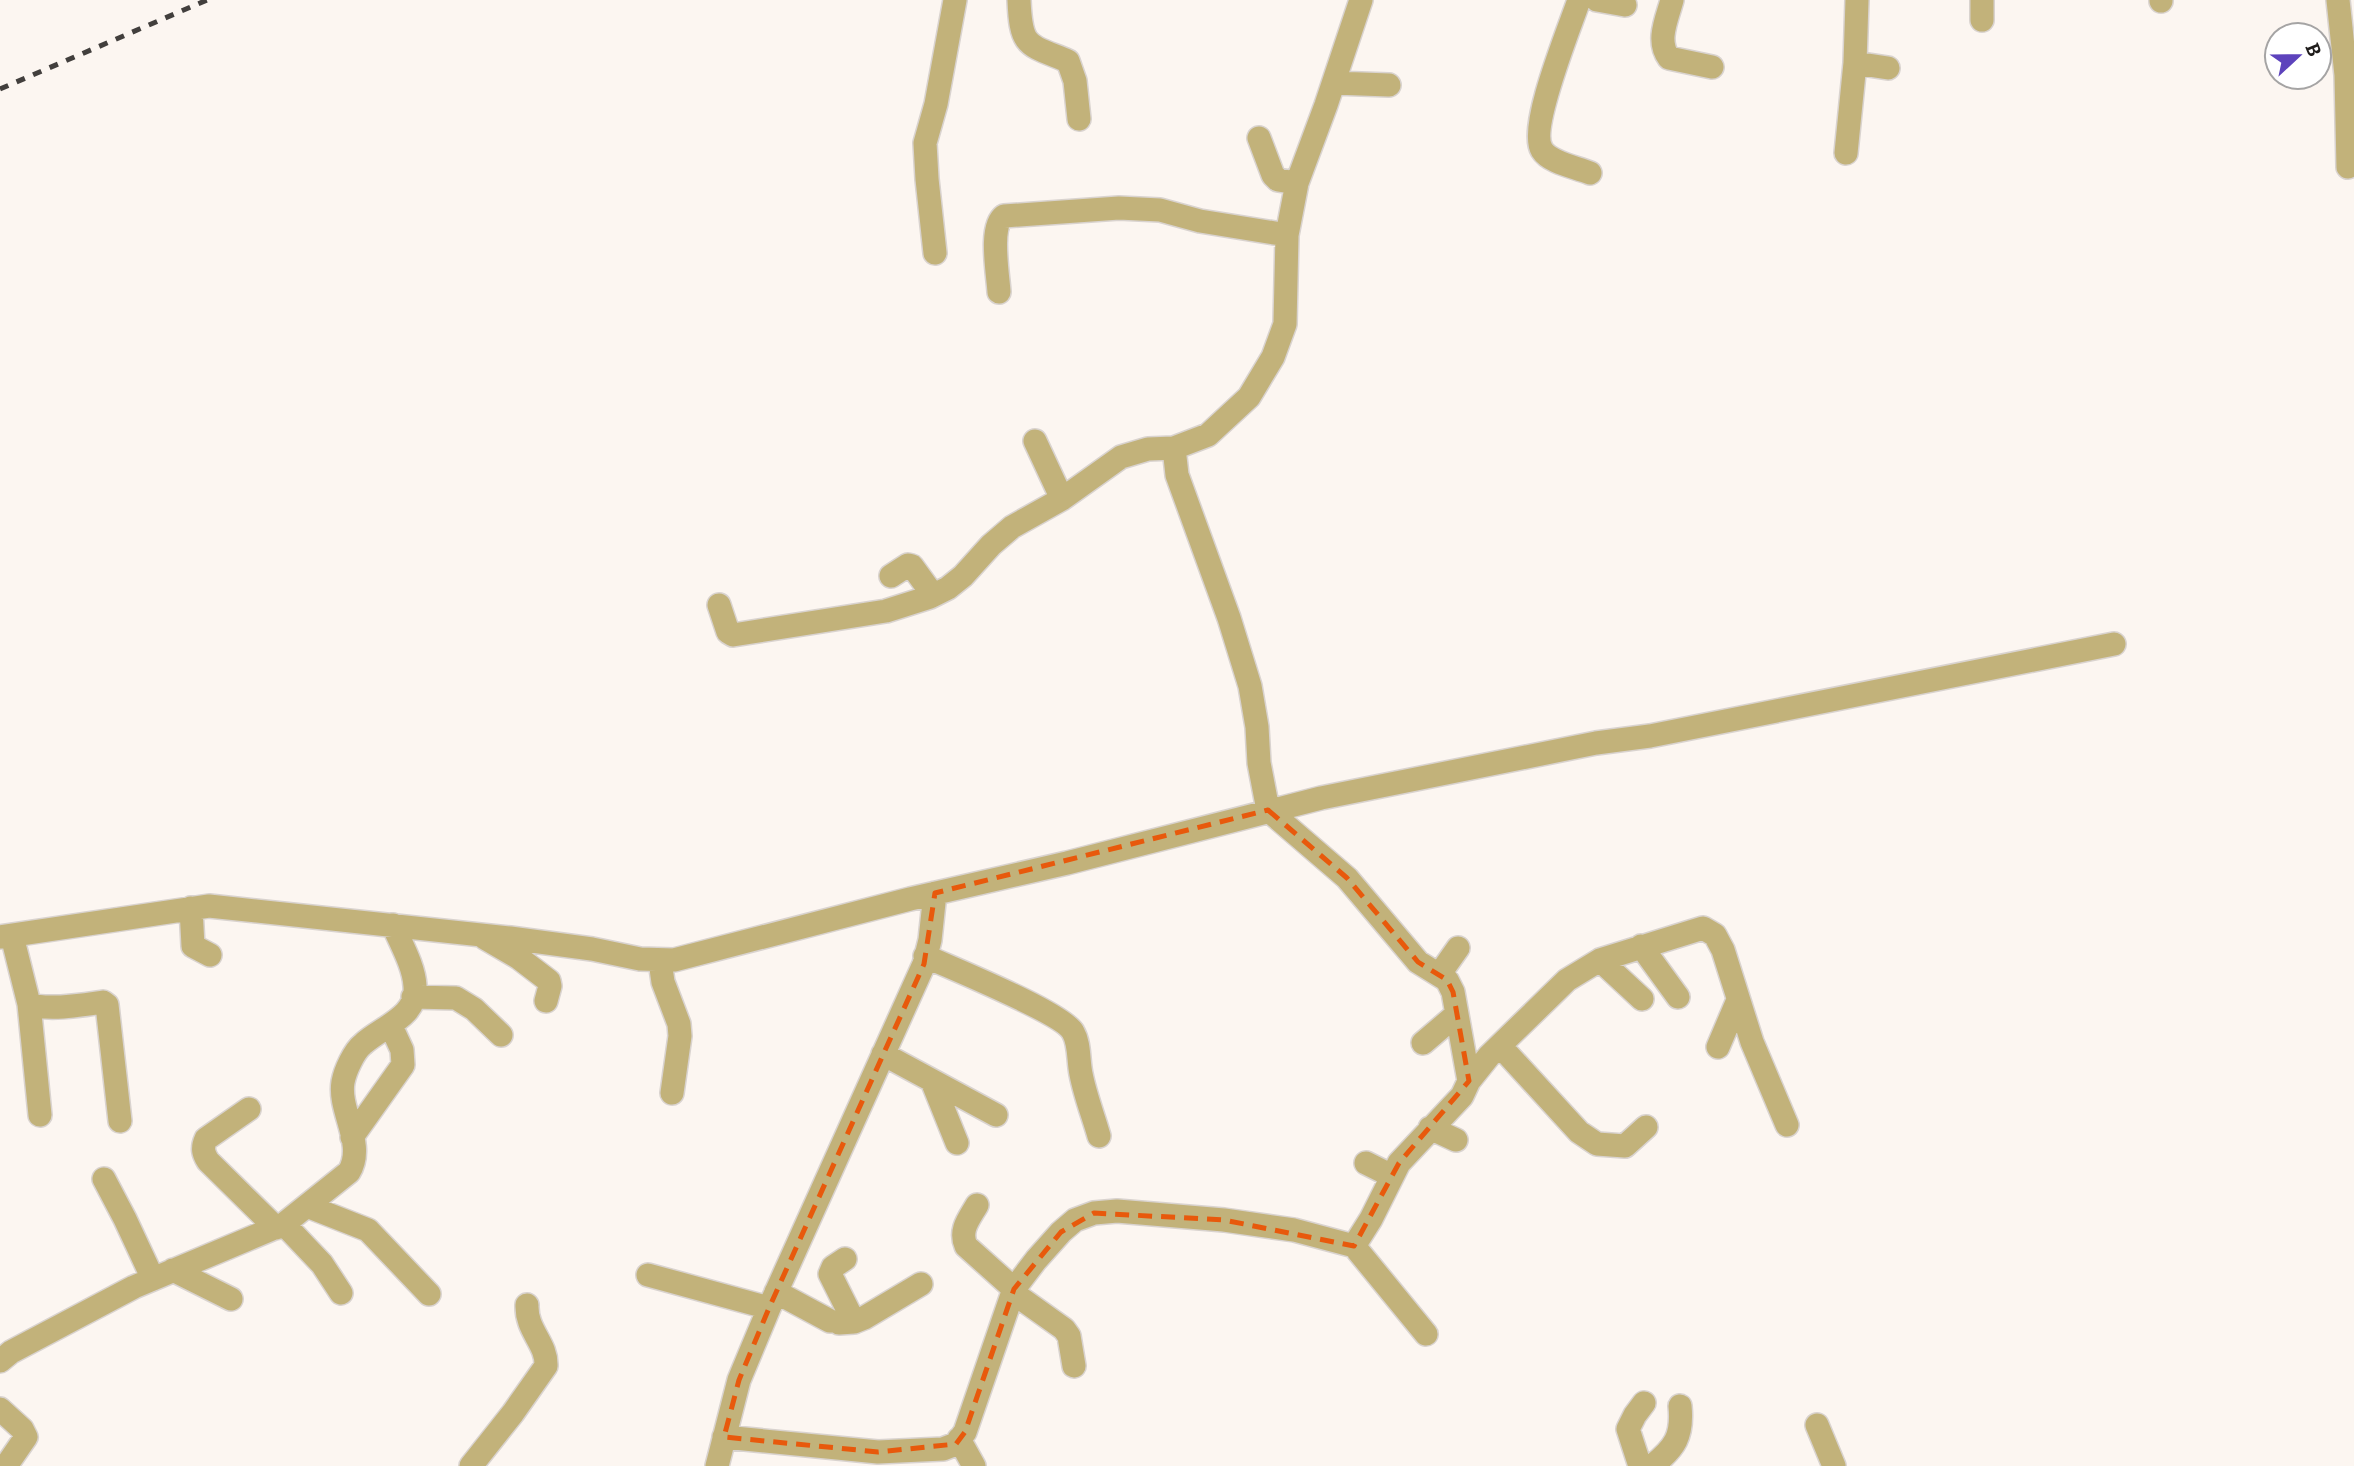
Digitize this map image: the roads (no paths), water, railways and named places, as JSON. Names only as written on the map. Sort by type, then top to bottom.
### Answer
[{"type":"street","points":[[935,253],[925,143],[936,104],[955,0]]},
{"type":"street","points":[[1019,0],[1020,25],[1025,40],[1030,46],[1068,61],[1073,71],[1079,119]]},
{"type":"street","points":[[719,605],[727,632],[733,635],[886,611],[933,595],[948,588],[963,576],[990,545],[1012,527],[1062,499],[1121,457],[1148,449],[1174,448],[1208,435],[1249,397],[1273,357],[1285,324],[1287,235],[1297,183],[1361,0]]},
{"type":"street","points":[[1579,0],[1543,106],[1538,142],[1550,158],[1590,173]]},
{"type":"street","points":[[1597,0],[1625,5]]},
{"type":"street","points":[[1672,0],[1662,40],[1664,51],[1670,58],[1712,67]]},
{"type":"street","points":[[1846,153],[1855,62],[1857,0]]},
{"type":"street","points":[[2338,0],[2348,31],[2348,167]]},
{"type":"street","points":[[1855,62],[1888,68]]},
{"type":"street","points":[[1334,83],[1389,85]]},
{"type":"street","points":[[1259,138],[1273,175],[1278,180],[1297,183]]},
{"type":"street","points":[[999,292],[995,230],[1004,216],[1119,208],[1160,210],[1200,221],[1287,235]]},
{"type":"street","points":[[1035,441],[1062,499]]},
{"type":"street","points":[[1174,448],[1177,475],[1229,618],[1250,686],[1268,810],[1347,878],[1418,962],[1447,980],[1453,992],[1469,1081]]},
{"type":"street","points":[[891,576],[908,565],[912,566],[933,595]]},
{"type":"street","points":[[40,1115],[29,1004],[6,937],[209,906],[479,934],[660,961],[704,953],[935,893],[1067,863],[1268,810],[1509,760],[1650,736],[2114,644]]},
{"type":"street","points":[[716,1466],[739,1380],[925,956],[930,940],[935,893]]},
{"type":"street","points":[[191,908],[193,946],[210,955]]},
{"type":"street","points":[[0,1361],[10,1352],[163,1275],[280,1226],[349,1172],[355,1163],[343,1080],[363,1043],[400,1018],[416,990],[414,976],[393,925]]},
{"type":"street","points":[[1354,1246],[1399,1163],[1462,1096],[1469,1081],[1489,1056],[1566,980],[1600,960],[1703,928],[1715,934],[1723,950],[1752,1042],[1787,1125]]},
{"type":"street","points":[[479,934],[519,958],[549,981],[550,992],[546,1001]]},
{"type":"street","points":[[1641,946],[1678,996]]},
{"type":"street","points":[[1439,975],[1458,948]]},
{"type":"street","points":[[925,956],[1040,1008],[1059,1018],[1072,1030],[1077,1043],[1083,1082],[1099,1136]]},
{"type":"street","points":[[1600,960],[1642,999]]},
{"type":"street","points":[[660,961],[663,982],[679,1024],[680,1036],[672,1093]]},
{"type":"street","points":[[413,997],[456,998],[474,1009],[501,1035]]},
{"type":"street","points":[[1718,1047],[1738,1000]]},
{"type":"street","points":[[29,1004],[47,1007],[103,1002],[107,1005],[120,1121]]},
{"type":"street","points":[[1423,1043],[1457,1014]]},
{"type":"street","points":[[352,1137],[403,1065],[402,1050],[391,1026]]},
{"type":"street","points":[[1500,1048],[1579,1132],[1597,1144],[1625,1146],[1646,1127]]},
{"type":"street","points":[[883,1054],[996,1115]]},
{"type":"street","points":[[932,1080],[957,1143]]},
{"type":"street","points":[[249,1109],[206,1139],[204,1154],[208,1161],[322,1264],[341,1293]]},
{"type":"street","points":[[1430,1128],[1456,1140]]},
{"type":"street","points":[[1366,1163],[1392,1176]]},
{"type":"street","points":[[104,1179],[125,1219],[163,1275],[231,1299]]},
{"type":"street","points":[[977,1205],[962,1232],[966,1246],[1013,1291],[1064,1329],[1069,1336],[1074,1366]]},
{"type":"street","points":[[307,1206],[368,1230],[429,1294]]},
{"type":"street","points":[[724,1437],[878,1452],[943,1449],[956,1444],[965,1432],[1013,1291],[1036,1260],[1062,1232],[1075,1220],[1094,1213],[1117,1212],[1224,1220],[1293,1230],[1354,1246],[1426,1334]]},
{"type":"street","points":[[841,1322],[830,1273],[833,1267],[845,1259]]},
{"type":"street","points":[[648,1275],[773,1300],[841,1322],[921,1284]]},
{"type":"street","points":[[471,1466],[546,1366],[544,1350],[527,1317],[527,1305]]},
{"type":"street","points":[[1640,1466],[1628,1429],[1644,1404]]},
{"type":"street","points":[[1652,1466],[1670,1453],[1676,1441],[1682,1422],[1680,1406]]},
{"type":"street","points":[[0,1409],[22,1429],[26,1437],[6,1466]]},
{"type":"street","points":[[1817,1425],[1834,1466]]},
{"type":"street","points":[[959,1438],[974,1466]]},
{"type":"railway","points":[[0,89],[207,0]]}]
